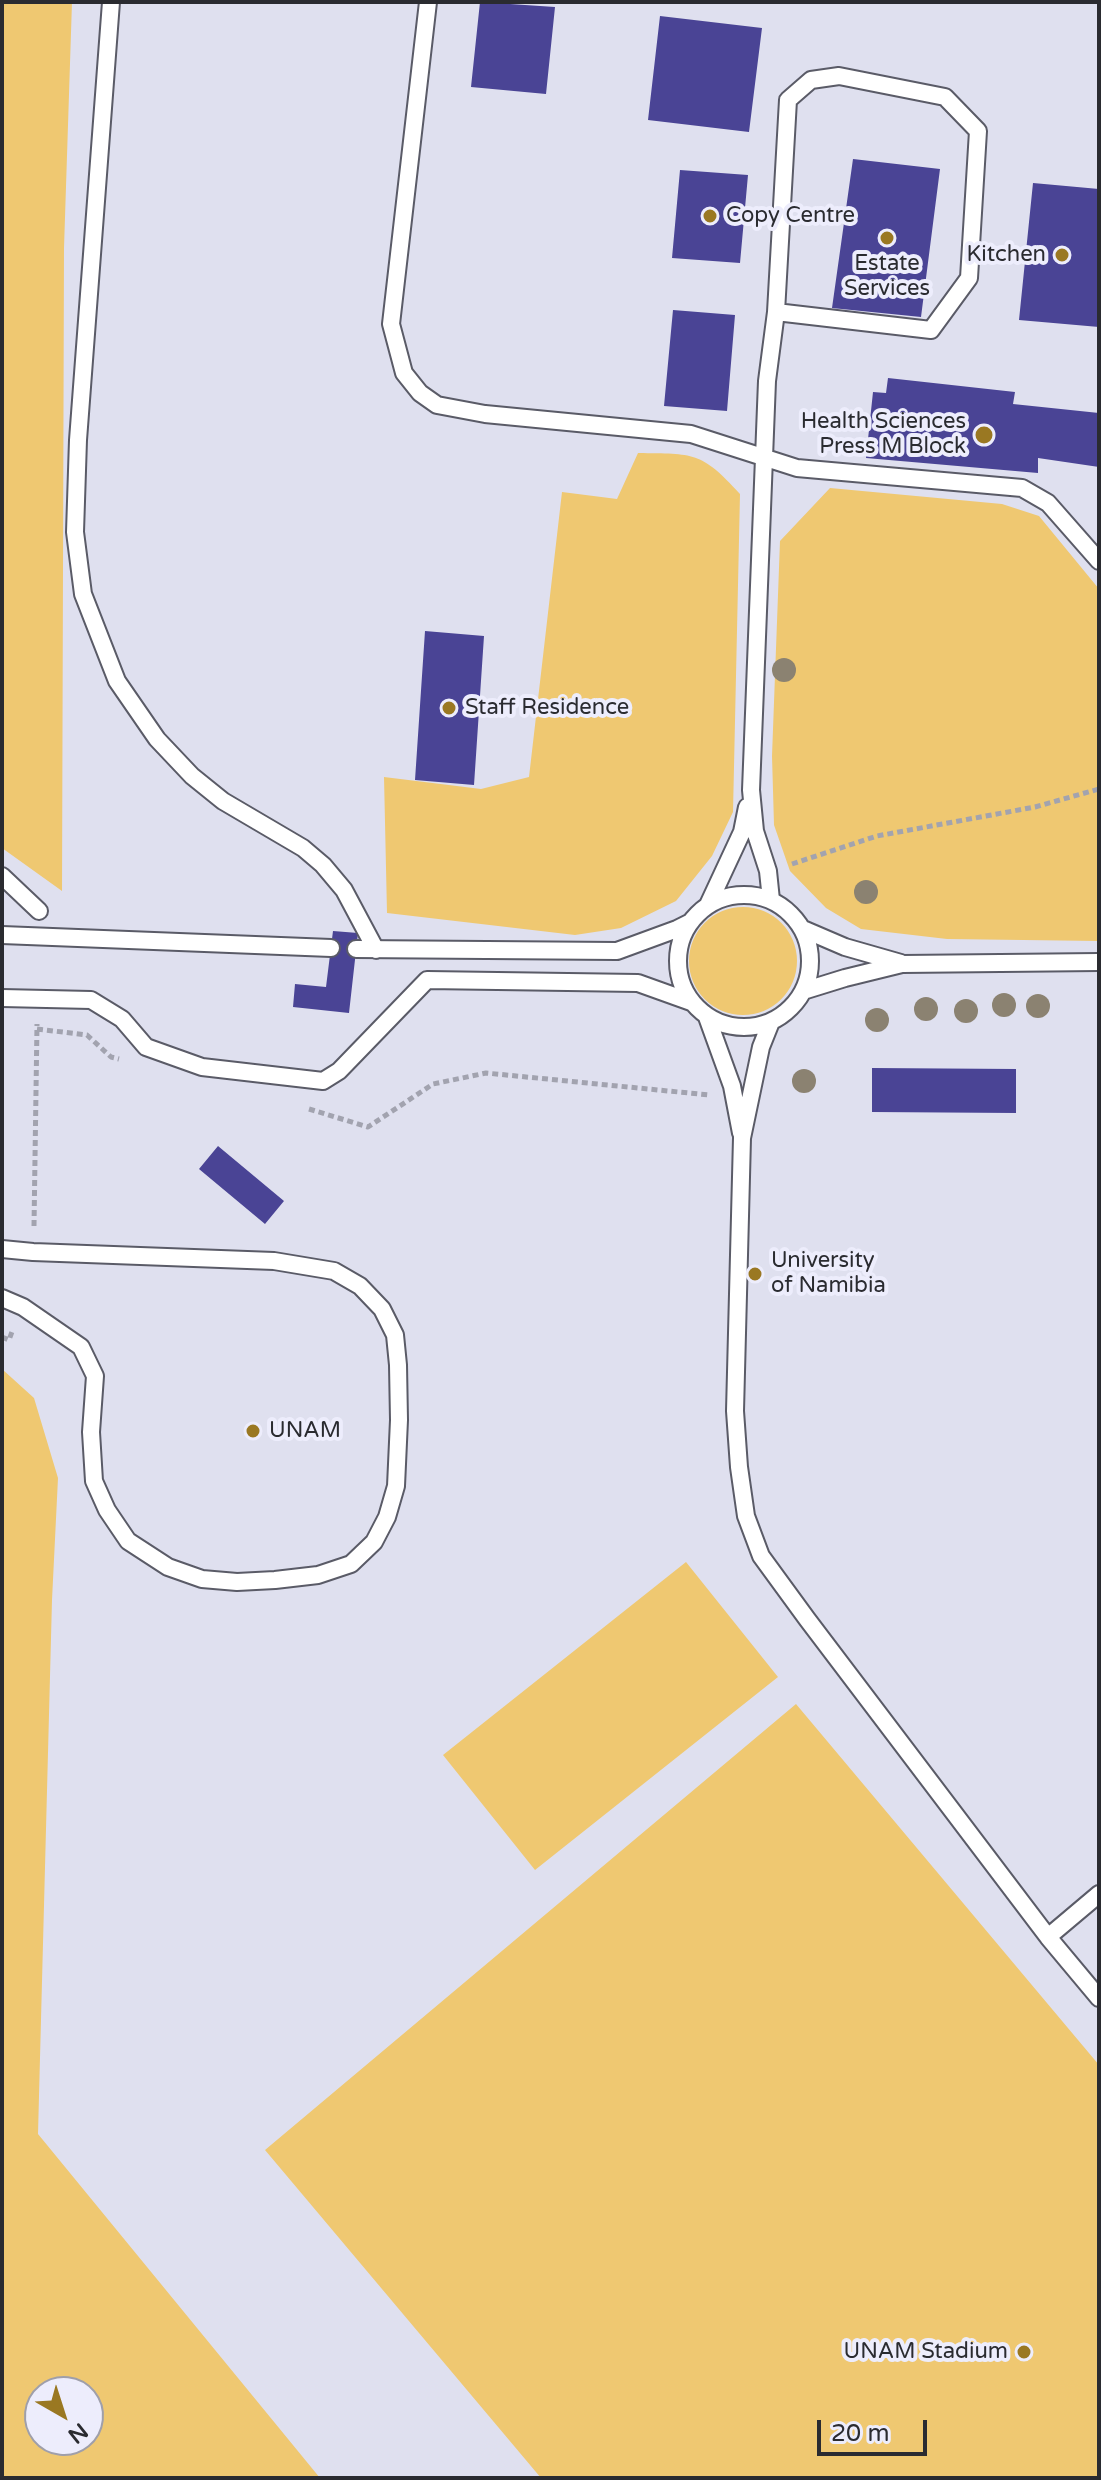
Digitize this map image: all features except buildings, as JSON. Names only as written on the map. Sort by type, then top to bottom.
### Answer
[{"type":"lane","points":[[111,2],[78,440],[75,532],[83,594],[117,681],[157,739],[192,776],[223,801],[303,848],[323,865],[344,890],[376,950]]},
{"type":"lane","points":[[428,2],[391,324],[404,373],[420,393],[437,405],[485,414],[691,434],[797,468],[1022,488],[1048,503],[1099,561]]},
{"type":"lane","points":[[771,900],[768,871],[755,831],[751,790],[767,381],[776,312],[788,100],[811,80],[839,76],[945,97],[978,131],[971,249],[969,278],[931,330],[776,312]]},
{"type":"lane","points":[[708,905],[742,832],[751,790]]},
{"type":"lane","points":[[2,876],[39,911]]},
{"type":"lane","points":[[750,895],[771,900],[789,912],[803,929],[810,949],[810,971],[803,991],[790,1009],[771,1022],[749,1028],[727,1026],[707,1017],[691,1002],[680,982],[677,960],[681,938],[689,923],[708,905],[728,896],[750,895]]},
{"type":"lane","points":[[356,949],[617,951],[689,923]]},
{"type":"lane","points":[[803,929],[845,947],[902,964]]},
{"type":"lane","points":[[6,937],[331,948]]},
{"type":"lane","points":[[803,991],[902,964],[1099,962]]},
{"type":"lane","points":[[2,998],[91,1000],[122,1019],[146,1047],[202,1067],[323,1081],[339,1071],[427,980],[638,983],[691,1002]]},
{"type":"lane","points":[[707,1017],[732,1086],[742,1138]]},
{"type":"lane","points":[[771,1022],[761,1047],[742,1138],[735,1411],[746,1516],[761,1556],[1048,1937],[1099,1998]]},
{"type":"lane","points":[[2,1249],[285,1262],[334,1271],[360,1286],[382,1309],[395,1335],[398,1365],[396,1486],[387,1517],[374,1542],[351,1564],[318,1575],[237,1582],[202,1579],[168,1567],[128,1541],[107,1510],[94,1481],[91,1432],[95,1376],[81,1347],[23,1307],[2,1298]]},
{"type":"lane","points":[[1048,1937],[1099,1894]]},
{"type":"path","points":[[768,871],[877,836],[1035,807],[1099,789]]},
{"type":"path","points":[[33,1252],[38,999]]},
{"type":"path","points":[[37,1029],[87,1035],[111,1057],[129,1062],[171,1056]]},
{"type":"path","points":[[308,1109],[368,1127],[433,1084],[486,1073],[734,1098]]},
{"type":"path","points":[[2,1337],[9,1340],[23,1307]]},
{"type":"shaded area","points":[[2,2],[72,2],[64,248],[62,891],[2,848]]},
{"type":"shaded area","points":[[638,453],[685,455],[705,462],[740,494],[733,812],[712,856],[676,901],[621,928],[575,935],[387,913],[384,777],[481,789],[529,777],[562,492],[617,499]]},
{"type":"shaded area","points":[[830,488],[1002,504],[1039,516],[1099,589],[1099,941],[947,939],[861,929],[826,908],[790,871],[774,825],[772,756],[780,541]]},
{"type":"shaded area","points":[[743,907],[764,911],[781,923],[793,940],[797,961],[793,982],[781,999],[764,1011],[743,1015],[722,1011],[705,999],[693,982],[689,961],[693,940],[705,923],[722,911]]},
{"type":"shaded area","points":[[2,1369],[34,1398],[58,1478],[38,2134],[320,2478],[2,2478]]},
{"type":"shaded area","points":[[686,1562],[778,1677],[535,1870],[443,1755]]},
{"type":"shaded area","points":[[796,1704],[1099,2065],[1099,2478],[541,2478],[265,2150]]},
{"type":"place","name":"Copy Centre","points":[[710,216]]},
{"type":"place","name":"Estate Services","points":[[887,238]]},
{"type":"place","name":"Kitchen","points":[[1062,255]]},
{"type":"place","name":"Health Sciences Press M Block","points":[[984,435]]},
{"type":"place","name":"Staff Residence","points":[[449,708]]},
{"type":"place","name":"University of Namibia","points":[[755,1274]]},
{"type":"place","name":"UNAM","points":[[253,1431]]},
{"type":"place","name":"UNAM Stadium","points":[[1024,2352]]}]
